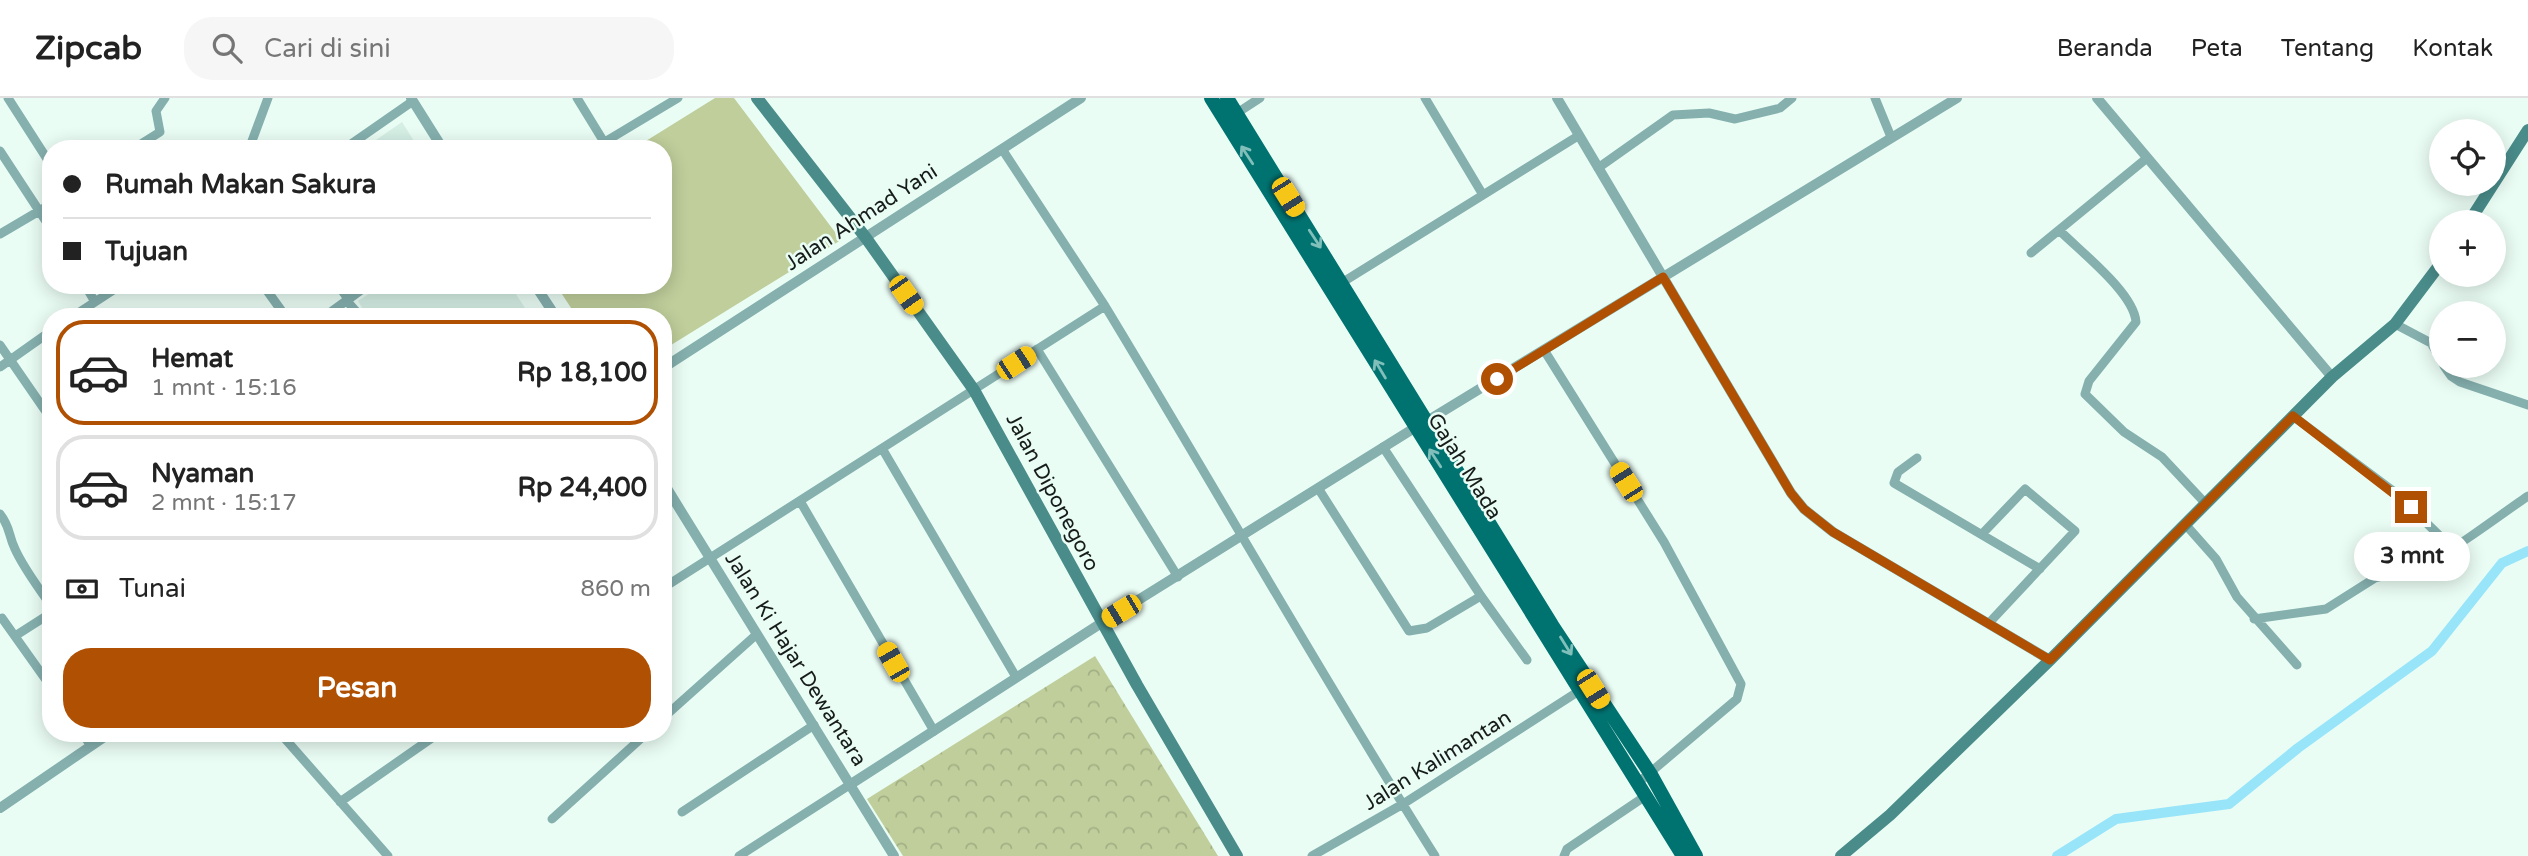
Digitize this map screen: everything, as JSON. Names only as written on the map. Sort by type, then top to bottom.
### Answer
[{"type":"main road","name":"Jalan Diponegoro","points":[[757,98],[866,238],[974,390],[1237,856]]},
{"type":"main road","name":"Gajah Mada","points":[[1211,98],[1343,282],[1421,424]]},
{"type":"main road","name":"Gajah Mada","points":[[1227,98],[1283,199],[1522,587],[1620,732],[1644,777],[1647,795],[1682,856]]},
{"type":"main road","points":[[2477,210],[2528,130]]},
{"type":"main road","points":[[1841,856],[1890,815],[2050,660],[2332,377],[2395,324],[2429,279]]},
{"type":"main road","name":"Gajah Mada","points":[[1522,587],[1579,691],[1644,777],[1696,856]]},
{"type":"street","points":[[8,98],[42,151]]},
{"type":"street","points":[[147,140],[160,132],[156,111],[165,98]]},
{"type":"street","points":[[252,140],[268,98]]},
{"type":"street","points":[[577,98],[603,140]]},
{"type":"street","points":[[607,140],[678,98]]},
{"type":"street","name":"Jalan Ahmad Yani","points":[[672,362],[1081,98]]},
{"type":"street","points":[[1237,113],[1260,98]]},
{"type":"street","points":[[1424,98],[1483,195]]},
{"type":"street","points":[[1598,168],[1673,115],[1709,113],[1735,119],[1783,106],[1791,98]]},
{"type":"street","points":[[1875,98],[1891,137]]},
{"type":"street","points":[[739,856],[1244,534],[1956,98]]},
{"type":"street","points":[[2097,98],[2332,377]]},
{"type":"street","points":[[356,140],[412,99],[437,140]]},
{"type":"street","points":[[1560,99],[1578,136],[1791,493],[1804,509],[1833,532],[2050,660]]},
{"type":"street","points":[[1343,282],[1578,136]]},
{"type":"street","points":[[1002,149],[1105,306],[1244,534],[1325,679],[1435,856]]},
{"type":"street","points":[[0,151],[42,214]]},
{"type":"street","points":[[2031,253],[2147,158]]},
{"type":"street","points":[[0,234],[40,211]]},
{"type":"street","points":[[2059,230],[2126,297],[2136,318],[2136,322],[2089,381],[2085,392],[2124,432],[2162,457],[2206,504]]},
{"type":"street","points":[[90,294],[95,302]]},
{"type":"street","points":[[86,308],[107,294]]},
{"type":"street","points":[[344,294],[354,308]]},
{"type":"street","points":[[336,308],[354,294]]},
{"type":"street","points":[[672,583],[1105,306]]},
{"type":"street","points":[[2395,324],[2429,342]]},
{"type":"street","points":[[0,367],[42,337]]},
{"type":"street","points":[[0,345],[42,406]]},
{"type":"street","points":[[1037,349],[1178,577]]},
{"type":"street","points":[[1544,351],[1664,542],[1741,684],[1738,699],[1644,777]]},
{"type":"street","points":[[2454,378],[2528,405]]},
{"type":"street","points":[[2293,416],[2396,493],[2446,545],[2455,549]]},
{"type":"street","points":[[1384,447],[1480,596],[1527,660]]},
{"type":"street","points":[[883,450],[1016,677]]},
{"type":"street","points":[[1917,457],[1896,473],[1894,483],[2040,569]]},
{"type":"street","points":[[1318,488],[1409,632],[1427,628],[1480,596]]},
{"type":"street","points":[[1983,533],[2026,489],[2074,531],[1989,623]]},
{"type":"street","name":"Jalan Ki Hajar Dewantara","points":[[672,496],[894,856]]},
{"type":"street","points":[[2254,618],[2326,609],[2375,578],[2428,565],[2455,549],[2482,526],[2528,496]]},
{"type":"street","points":[[800,501],[933,731]]},
{"type":"street","points":[[0,514],[12,531],[11,542],[16,553],[42,593]]},
{"type":"street","points":[[2185,524],[2216,559],[2224,579],[2254,618],[2297,665]]},
{"type":"street","points":[[1,617],[42,674]]},
{"type":"street","points":[[15,636],[42,620]]},
{"type":"street","points":[[672,710],[757,634]]},
{"type":"street","name":"Jalan Kalimantan","points":[[1312,856],[1402,804],[1579,691]]},
{"type":"street","points":[[682,813],[814,725]]},
{"type":"street","points":[[88,742],[91,746]]},
{"type":"street","points":[[0,808],[97,742]]},
{"type":"street","points":[[288,742],[388,856]]},
{"type":"street","points":[[340,802],[426,742]]},
{"type":"street","points":[[552,819],[637,742]]},
{"type":"street","points":[[1564,856],[1567,849],[1647,795]]},
{"type":"shaded area","points":[[402,122],[413,140],[376,140]]},
{"type":"shaded area","points":[[368,294],[516,294],[525,308],[362,308],[358,301]]},
{"type":"green space","points":[[715,98],[734,98],[841,240],[672,344],[672,308],[571,308],[562,294],[672,294],[672,140],[647,140]]},
{"type":"green space","points":[[1095,656],[1218,856],[903,856],[867,799]]},
{"type":"waterway","points":[[2057,856],[2116,819],[2229,804],[2298,748],[2432,651],[2502,563],[2528,551]]},
{"type":"route","points":[[1497,379],[1663,277],[1748,416],[1791,493],[1804,509],[1833,532],[2050,660],[2293,416],[2411,507]]}]
